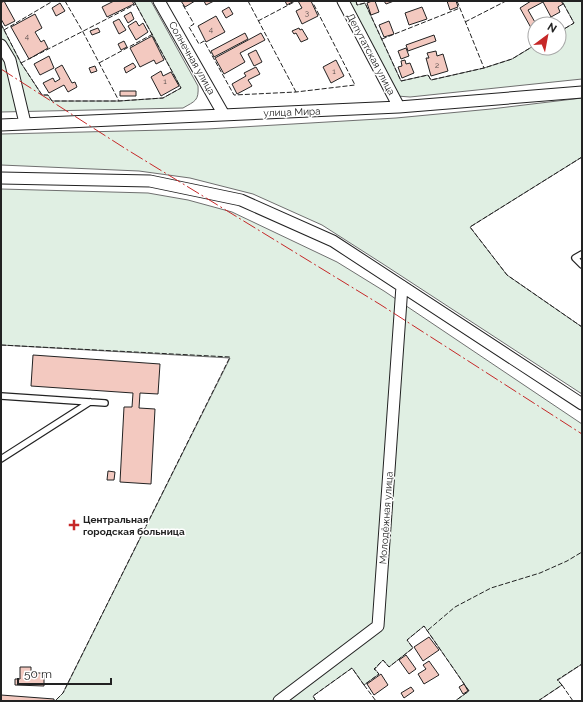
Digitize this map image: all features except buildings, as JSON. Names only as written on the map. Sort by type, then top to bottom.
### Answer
[{"type":"street","name":"Солнечная улица","points":[[159,1],[224,114]]},
{"type":"street","name":"Депутатская улица","points":[[343,1],[399,107]]},
{"type":"street","points":[[1,45],[10,60],[25,123]]},
{"type":"street","name":"улица Мира","points":[[1,125],[399,107],[582,92]]},
{"type":"street","points":[[1,178],[150,181],[241,200],[334,241],[582,404]]},
{"type":"street","name":"Молодёжная улица","points":[[279,701],[378,626],[402,286]]},
{"type":"lane","points":[[582,254],[575,258],[582,264]]},
{"type":"lane","points":[[1,396],[105,403]]},
{"type":"lane","points":[[1,459],[90,402]]},
{"type":"green space","points":[[134,1],[151,1],[198,86],[198,95],[193,102],[183,108],[1,112],[1,24],[21,63],[42,95],[48,95],[52,101],[119,101],[163,98],[181,88]]},
{"type":"green space","points":[[345,1],[356,1],[357,5],[365,3],[401,81],[428,75],[431,80],[484,68],[512,59],[527,50],[527,56],[567,56],[567,27],[574,23],[562,1],[582,1],[582,79],[410,97],[397,96]]},
{"type":"green space","points":[[582,98],[582,157],[470,227],[507,275],[582,327],[582,394],[322,225],[253,194],[190,178],[139,171],[1,165],[1,134],[207,129],[396,118],[491,109]]},
{"type":"green space","points":[[1,189],[148,193],[188,200],[232,212],[337,262],[384,291],[582,424],[582,664],[558,680],[562,685],[538,701],[455,701],[469,691],[424,626],[407,640],[413,648],[389,667],[383,660],[375,669],[379,674],[364,685],[352,668],[313,696],[316,701],[55,701],[63,693],[230,358],[1,345]]},
{"type":"fence","points":[[4,30],[53,1]]},
{"type":"fence","points":[[65,1],[119,101]]},
{"type":"fence","points":[[1,24],[21,63],[42,95],[48,95],[52,101],[119,101],[163,98],[181,88],[134,1]]},
{"type":"fence","points":[[248,1],[296,92]]},
{"type":"fence","points":[[258,21],[296,1]]},
{"type":"fence","points":[[356,1],[357,5],[365,3],[401,81],[428,75],[431,80],[484,68],[512,59],[527,50]]},
{"type":"fence","points":[[457,1],[484,68]]},
{"type":"fence","points":[[465,22],[506,1]]},
{"type":"fence","points":[[183,5],[194,24],[189,27],[199,44],[204,41],[234,95],[296,92],[355,85],[313,3]]},
{"type":"fence","points":[[563,3],[574,23],[567,27]]},
{"type":"fence","points":[[21,63],[136,4]]},
{"type":"fence","points":[[382,39],[460,8]]},
{"type":"fence","points":[[99,63],[153,34]]},
{"type":"fence","points":[[582,157],[470,227],[507,275],[582,327]]},
{"type":"fence","points":[[1,345],[230,357],[63,693],[55,701]]},
{"type":"fence","points":[[428,630],[455,607],[491,588],[540,573],[567,561],[582,552]]},
{"type":"fence","points":[[316,701],[313,696],[352,668],[364,685],[379,674],[374,669],[383,660],[389,667],[413,648],[407,640],[424,626],[469,691],[455,701]]},
{"type":"fence","points":[[538,701],[562,685],[557,680],[582,664]]},
{"type":"fence","points":[[364,685],[376,701]]},
{"type":"fence","points":[[562,685],[573,701]]},
{"type":"power","points":[[1,69],[126,149],[381,305],[582,434]]},
{"type":"place","name":"Центральная городская больница","points":[[74,525]]}]
